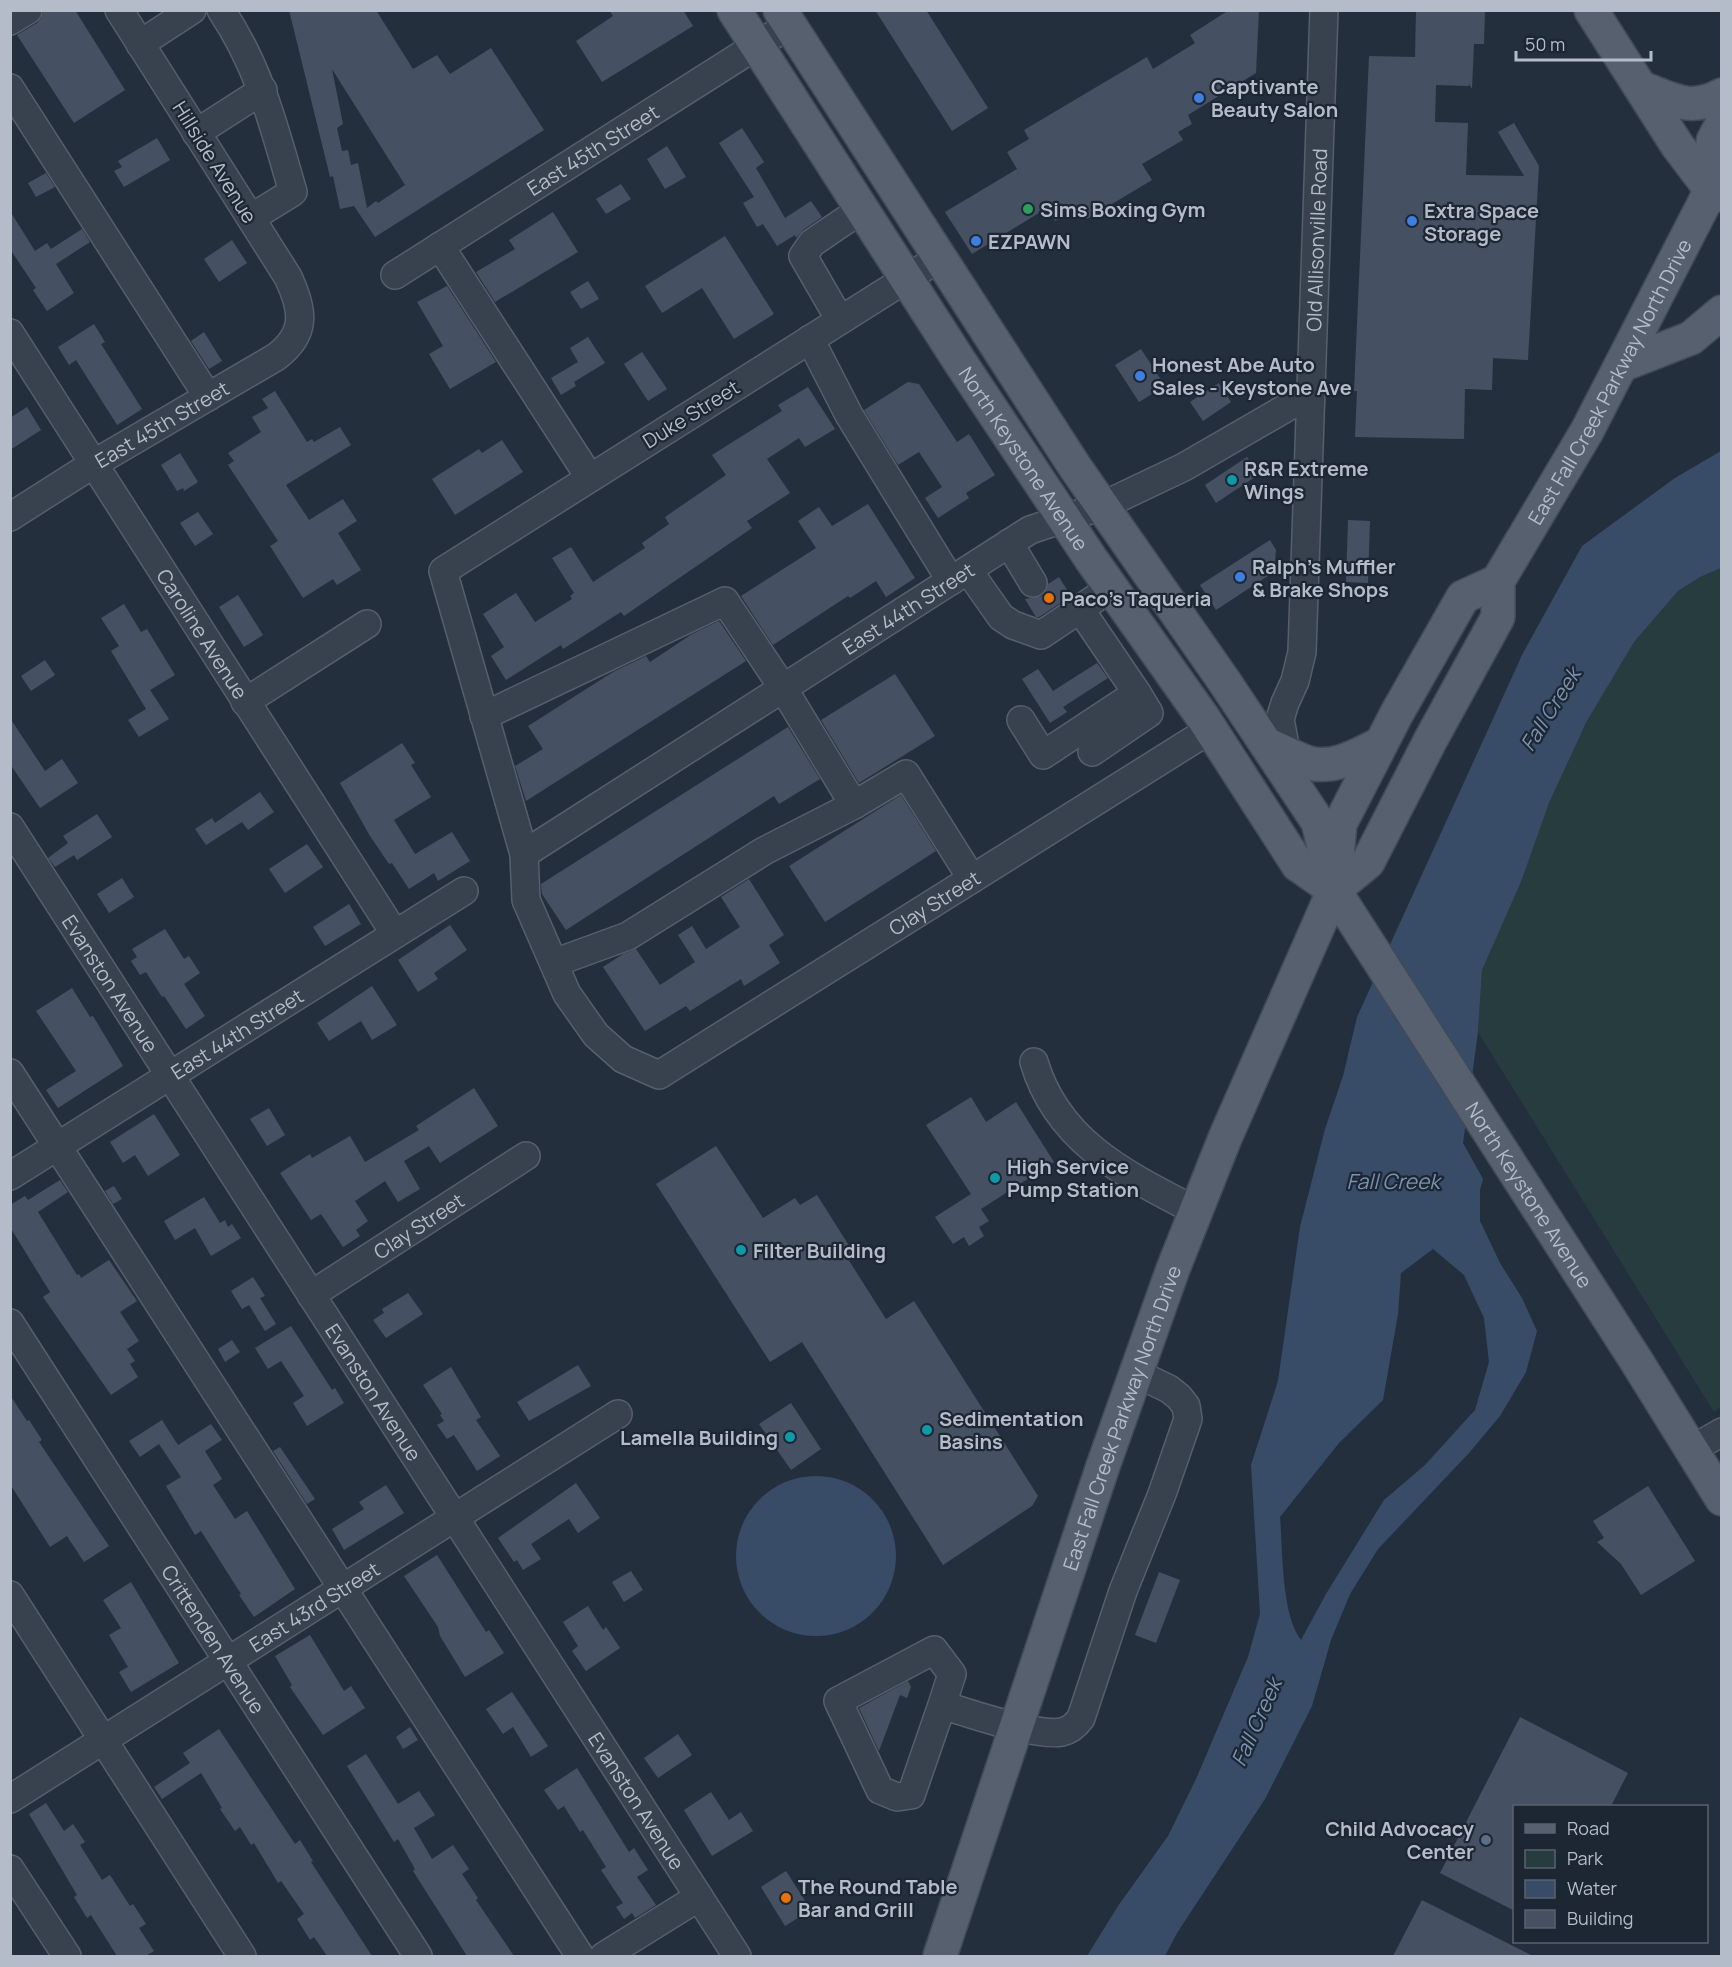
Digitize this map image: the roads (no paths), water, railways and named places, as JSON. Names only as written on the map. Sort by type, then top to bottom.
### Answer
[{"type":"main road","name":"North Keystone Avenue","points":[[734,10],[1064,519],[1211,729],[1298,865],[1334,890]]},
{"type":"main road","points":[[1591,10],[1677,145],[1718,190]]},
{"type":"main road","name":"North Keystone Avenue","points":[[784,18],[1102,506],[1281,759],[1318,822],[1334,890],[1637,1362],[1722,1499]]},
{"type":"main road","points":[[1642,88],[1684,104],[1706,103],[1722,95]]},
{"type":"main road","points":[[1718,190],[1713,141],[1722,124]]},
{"type":"main road","name":"East Fall Creek Parkway North Drive","points":[[1334,890],[1368,862],[1434,733],[1498,617],[1498,581],[1587,431],[1718,190]]},
{"type":"main road","points":[[1622,364],[1691,338],[1722,312]]},
{"type":"main road","name":"East Fall Creek Parkway North Drive","points":[[939,1956],[1136,1373],[1196,1211],[1225,1138],[1334,890],[1340,824],[1380,744],[1463,597],[1498,581]]},
{"type":"main road","points":[[1281,759],[1324,765],[1346,760],[1380,744]]},
{"type":"street","points":[[10,21],[28,10]]},
{"type":"street","name":"Hillside Avenue","points":[[119,10],[295,292],[300,308],[300,318]]},
{"type":"street","points":[[140,44],[192,10]]},
{"type":"street","points":[[221,10],[246,51],[263,90],[293,192],[250,218]]},
{"type":"street","name":"Old Allisonville Road","points":[[1281,759],[1280,719],[1295,681],[1302,652],[1324,10]]},
{"type":"street","name":"East 45th Street","points":[[395,275],[757,45],[784,18]]},
{"type":"street","points":[[10,88],[208,397]]},
{"type":"street","points":[[196,133],[263,90]]},
{"type":"street","points":[[840,320],[803,256],[812,243],[862,209]]},
{"type":"street","points":[[440,246],[590,478]]},
{"type":"street","name":"Duke Street","points":[[484,716],[442,571],[939,258]]},
{"type":"street","name":"East 45th Street","points":[[10,517],[94,463],[284,351],[298,327],[300,318]]},
{"type":"street","name":"Caroline Avenue","points":[[10,333],[394,934]]},
{"type":"street","points":[[810,339],[849,415],[959,576],[1001,617],[1013,625],[1041,635],[1111,588]]},
{"type":"street","name":"East 44th Street","points":[[524,854],[1009,543],[1041,525],[1102,506],[1184,467],[1310,394]]},
{"type":"street","points":[[1009,543],[1033,583]]},
{"type":"street","points":[[854,805],[783,688],[725,601],[484,716],[524,854],[526,900],[554,963],[628,936],[764,851],[854,805],[906,774],[972,879]]},
{"type":"street","points":[[1021,720],[1043,755],[1086,742],[1137,693],[1080,609]]},
{"type":"street","points":[[245,702],[367,624]]},
{"type":"street","name":"Clay Street","points":[[554,963],[567,994],[596,1035],[623,1059],[659,1075],[1211,729]]},
{"type":"street","points":[[1086,742],[1115,789]]},
{"type":"street","name":"Evanston Avenue","points":[[10,827],[738,1956]]},
{"type":"street","name":"East 44th Street","points":[[10,1176],[464,891]]},
{"type":"street","points":[[1034,1062],[1039,1080],[1061,1116],[1081,1138],[1110,1164],[1196,1211]]},
{"type":"street","points":[[10,1073],[580,1956]]},
{"type":"street","name":"Clay Street","points":[[311,1295],[526,1156]]},
{"type":"street","name":"Crittenden Avenue","points":[[10,1323],[418,1956]]},
{"type":"street","points":[[942,1705],[1016,1726],[1055,1733],[1073,1728],[1081,1718],[1123,1591],[1162,1494],[1188,1419],[1185,1406],[1179,1396],[1136,1373]]},
{"type":"street","name":"East 43rd Street","points":[[10,1798],[618,1414]]},
{"type":"street","points":[[1691,1450],[1722,1432]]},
{"type":"street","points":[[10,1595],[242,1956]]},
{"type":"street","points":[[934,1650],[952,1674],[942,1705],[910,1795],[897,1797],[880,1790],[838,1701],[934,1650]]},
{"type":"street","points":[[10,1869],[67,1956]]},
{"type":"street","points":[[604,1956],[699,1897]]},
{"type":"water","name":"Fall Creek","points":[[1721,451],[1721,568],[1700,577],[1678,591],[1634,642],[1587,721],[1549,803],[1521,882],[1482,970],[1478,1032],[1463,1143],[1483,1179],[1480,1190],[1480,1221],[1500,1263],[1522,1298],[1537,1331],[1526,1372],[1500,1416],[1469,1453],[1378,1549],[1350,1594],[1331,1640],[1312,1706],[1265,1799],[1177,1933],[1165,1956],[1087,1956],[1118,1906],[1168,1836],[1196,1779],[1248,1657],[1260,1614],[1251,1465],[1278,1381],[1300,1227],[1325,1129],[1343,1076],[1357,1017],[1523,653],[1582,546],[1675,478]],"holes":[[[1433,1249],[1464,1275],[1484,1318],[1489,1362],[1475,1410],[1425,1465],[1384,1500],[1326,1594],[1301,1640],[1294,1629],[1286,1599],[1280,1517],[1339,1443],[1383,1400],[1398,1314],[1401,1273]]]},
{"type":"water","points":[[816,1476],[846,1483],[860,1490],[872,1500],[882,1512],[889,1526],[896,1556],[889,1586],[882,1600],[872,1612],[860,1622],[846,1629],[816,1636],[786,1629],[772,1622],[760,1612],[750,1600],[743,1586],[736,1556],[743,1526],[750,1512],[760,1500],[772,1490],[786,1483]]},
{"type":"place","name":"Captivante Beauty Salon","points":[[1199,98]]},
{"type":"place","name":"Sims Boxing Gym","points":[[1028,209]]},
{"type":"place","name":"Extra Space Storage","points":[[1412,221]]},
{"type":"place","name":"EZPAWN","points":[[976,241]]},
{"type":"place","name":"Honest Abe Auto Sales - Keystone Ave","points":[[1140,376]]},
{"type":"place","name":"R&R Extreme Wings","points":[[1232,480]]},
{"type":"place","name":"Ralph's Muffler & Brake Shops","points":[[1240,577]]},
{"type":"place","name":"Paco's Taqueria","points":[[1049,598]]},
{"type":"place","name":"High Service Pump Station","points":[[995,1178]]},
{"type":"place","name":"Filter Building","points":[[741,1250]]},
{"type":"place","name":"Sedimentation Basins","points":[[927,1430]]},
{"type":"place","name":"Lamella Building","points":[[790,1437]]},
{"type":"place","name":"Child Advocacy Center","points":[[1486,1840]]},
{"type":"place","name":"The Round Table Bar and Grill","points":[[786,1898]]}]
